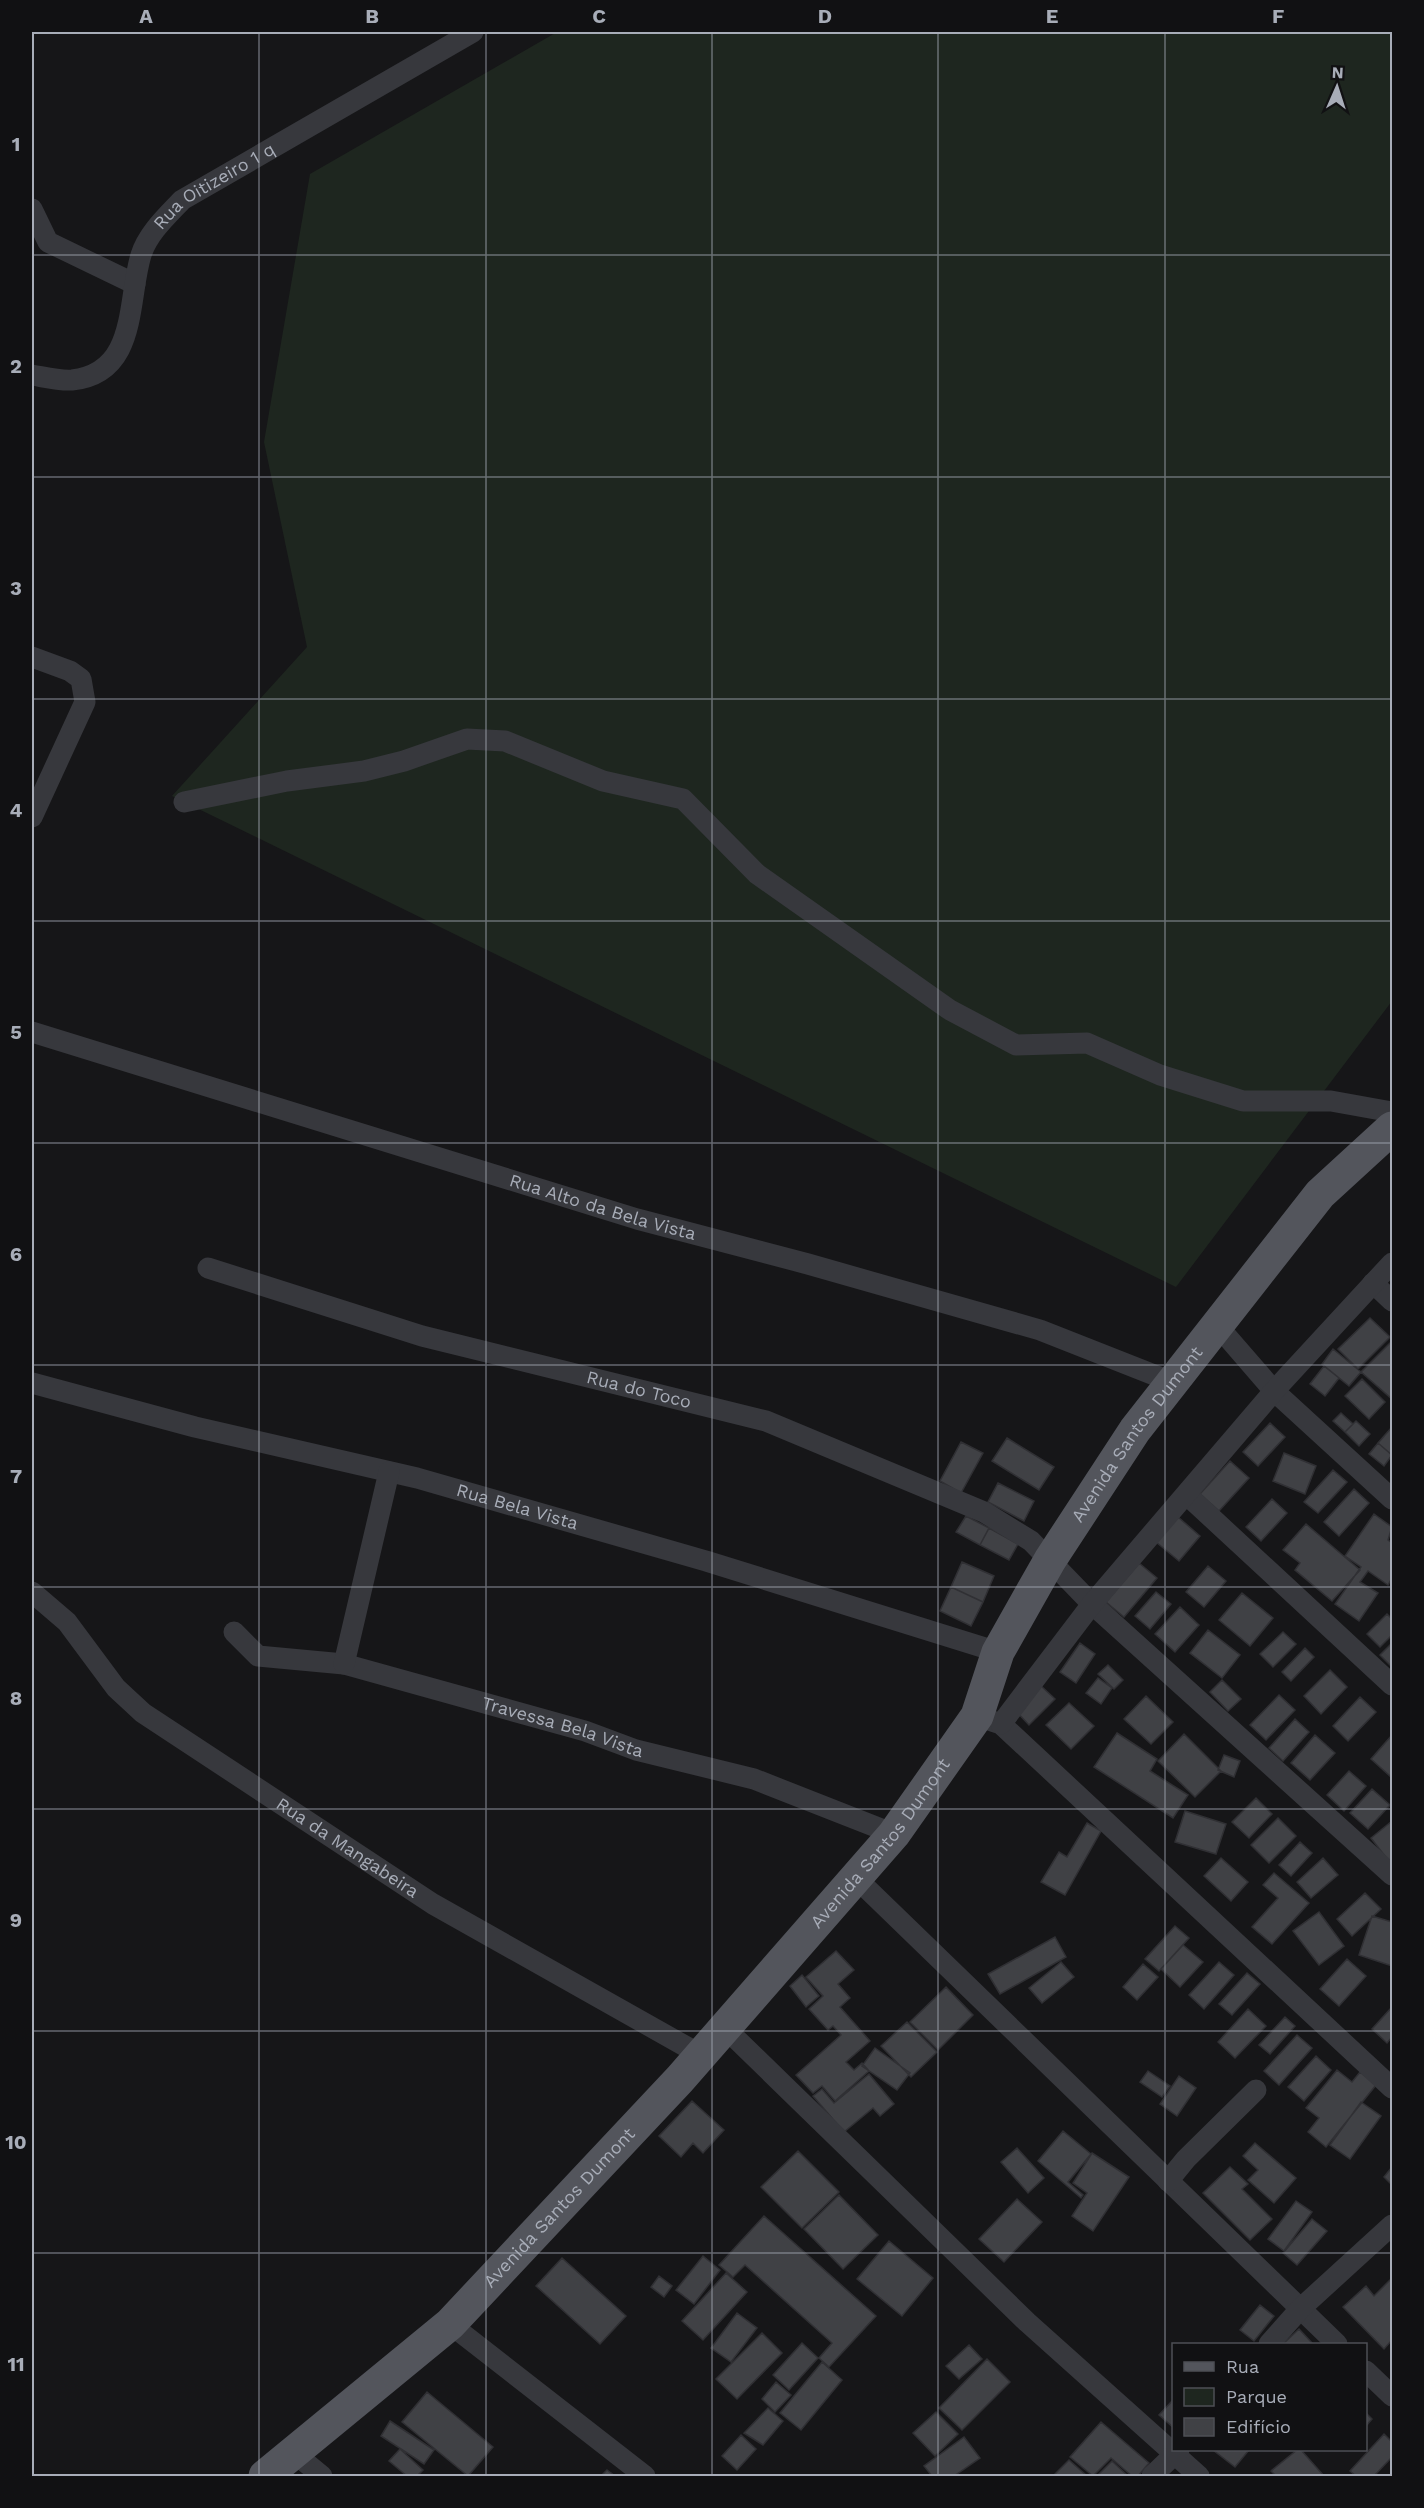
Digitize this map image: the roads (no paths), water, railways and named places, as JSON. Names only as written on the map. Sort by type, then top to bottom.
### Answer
[{"type":"main road","name":"Avenida Santos Dumont","points":[[265,2476],[450,2324],[701,2055],[894,1834],[989,1720],[998,1652],[1050,1560],[1136,1430],[1320,1194],[1392,1128]]},
{"type":"street","name":"Rua Oitizeiro 1 q","points":[[32,375],[72,380],[99,372],[108,365],[126,339],[141,253],[156,228],[182,200],[473,32]]},
{"type":"street","points":[[32,210],[48,242],[135,284]]},
{"type":"street","points":[[32,657],[70,671],[81,679],[85,702],[32,817]]},
{"type":"street","points":[[184,802],[277,783],[364,771],[404,761],[467,739],[505,741],[603,781],[683,799],[757,874],[950,1010],[1016,1045],[1087,1043],[1160,1075],[1243,1101],[1331,1101],[1392,1112]]},
{"type":"street","name":"Rua Alto da Bela Vista","points":[[32,1032],[637,1219],[808,1264],[1040,1330],[1172,1382]]},
{"type":"street","points":[[1392,1263],[1274,1391],[1187,1495],[989,1720],[1392,2088]]},
{"type":"street","name":"Rua do Toco","points":[[208,1268],[422,1336],[766,1420],[869,1461],[984,1512],[1013,1527],[1050,1560],[1092,1604],[1392,1875]]},
{"type":"street","points":[[1373,1283],[1392,1301]]},
{"type":"street","points":[[1217,1325],[1274,1391],[1392,1499]]},
{"type":"street","name":"Rua Bela Vista","points":[[32,1383],[195,1427],[389,1472],[706,1561],[998,1652]]},
{"type":"street","points":[[344,1664],[389,1472]]},
{"type":"street","points":[[1187,1495],[1392,1684]]},
{"type":"street","name":"Rua da Mangabeira","points":[[32,1592],[67,1622],[116,1688],[143,1713],[433,1904],[701,2055]]},
{"type":"street","name":"Travessa Bela Vista","points":[[234,1632],[258,1656],[344,1664],[585,1731],[636,1750],[753,1779],[894,1834]]},
{"type":"street","points":[[856,1878],[1336,2343]]},
{"type":"street","points":[[725,2028],[1027,2322],[1172,2447]]},
{"type":"street","points":[[1168,2181],[1186,2159],[1256,2090]]},
{"type":"street","points":[[1270,2343],[1300,2309],[1392,2225]]},
{"type":"street","points":[[450,2324],[645,2476]]},
{"type":"street","points":[[1367,2373],[1392,2396]]},
{"type":"street","points":[[1152,2476],[1177,2451],[1199,2476]]},
{"type":"street","points":[[293,2452],[322,2476]]}]
